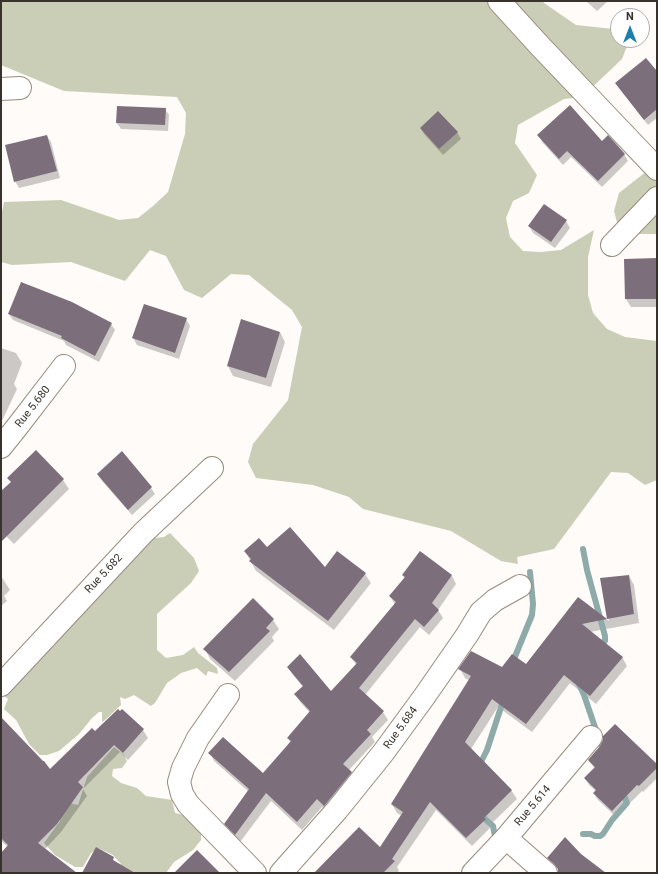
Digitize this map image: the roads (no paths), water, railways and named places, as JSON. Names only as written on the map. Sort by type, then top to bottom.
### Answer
[{"type":"street","points":[[499,1],[657,169]]},
{"type":"street","points":[[612,245],[657,198]]},
{"type":"street","name":"Rue 5.680","points":[[1,447],[64,366]]},
{"type":"street","name":"Rue 5.682","points":[[1,685],[143,533],[212,468]]},
{"type":"street","name":"Rue 5.684","points":[[281,873],[337,810],[383,753],[424,697],[481,612],[495,600],[520,586]]},
{"type":"street","points":[[228,695],[198,738],[183,768],[179,782],[182,794],[188,804],[255,873]]},
{"type":"street","name":"Rue 5.614","points":[[473,873],[506,838],[591,737]]},
{"type":"street","points":[[506,838],[546,873]]},
{"type":"waterway","points":[[583,549],[587,570],[605,636],[605,641],[597,645]]},
{"type":"waterway","points":[[512,664],[532,615],[533,604],[530,572]]},
{"type":"waterway","points":[[578,682],[604,752]]},
{"type":"waterway","points":[[479,766],[487,750],[504,698]]},
{"type":"waterway","points":[[583,834],[591,834],[595,836],[600,836],[603,834],[612,820],[627,803],[622,791]]},
{"type":"waterway","points":[[478,813],[493,826],[496,842]]}]
